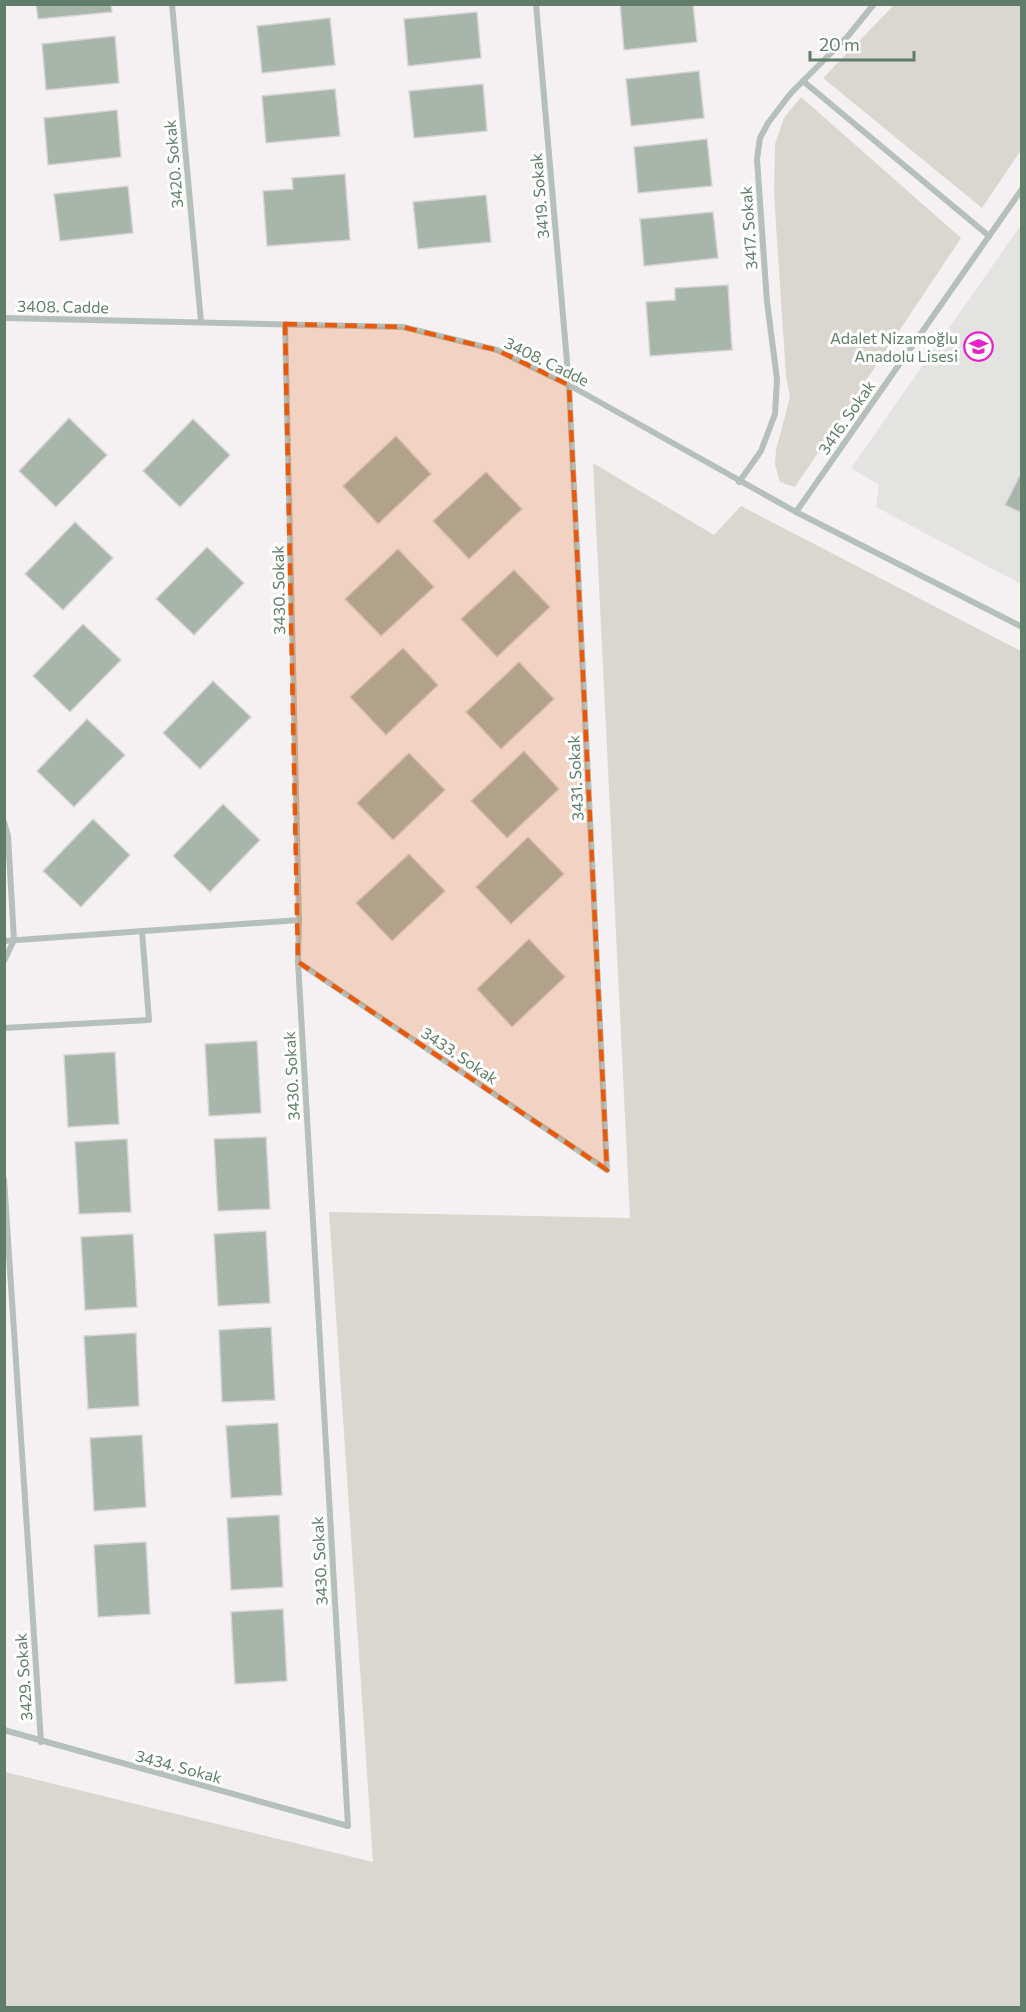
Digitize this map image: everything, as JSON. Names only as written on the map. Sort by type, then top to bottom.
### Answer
[{"type":"street","name":"3420. Sokak","points":[[172,4],[201,322]]},
{"type":"street","name":"3419. Sokak","points":[[536,4],[569,385]]},
{"type":"street","name":"3417. Sokak","points":[[739,482],[761,451],[775,414],[777,379],[767,302],[757,159],[760,138],[768,123],[791,93],[848,36],[874,4]]},
{"type":"street","points":[[803,81],[989,236]]},
{"type":"street","name":"3416. Sokak","points":[[796,512],[1022,189]]},
{"type":"street","name":"3408. Cadde","points":[[4,318],[403,327],[497,350],[569,385],[739,482],[1022,627]]},
{"type":"street","name":"3430. Sokak","points":[[285,324],[299,920],[298,962],[348,1826]]},
{"type":"street","name":"3431. Sokak","points":[[569,385],[607,1170]]},
{"type":"street","points":[[4,822],[8,836],[14,940],[4,961]]},
{"type":"street","points":[[4,941],[299,920]]},
{"type":"street","points":[[4,1028],[149,1020],[142,931]]},
{"type":"street","name":"3433. Sokak","points":[[298,962],[607,1170]]},
{"type":"street","name":"3429. Sokak","points":[[4,1179],[40,1742]]},
{"type":"street","name":"3434. Sokak","points":[[4,1730],[40,1742],[348,1826]]},
{"type":"highlighted area","points":[[285,324],[403,327],[497,350],[569,385],[607,1170],[298,962]]},
{"type":"shaded area","points":[[894,5],[1021,5],[1021,150],[982,208],[823,78]]},
{"type":"shaded area","points":[[801,97],[961,238],[795,487],[780,482],[775,465],[776,450],[790,397],[786,376],[774,194],[775,144],[784,118]]},
{"type":"shaded area","name":"Adalet Nizamoğlu Anadolu Lisesi","points":[[1021,225],[1021,584],[876,507],[879,485],[851,468]]},
{"type":"shaded area","points":[[593,463],[714,535],[741,506],[1021,651],[1021,2007],[5,2007],[5,1772],[373,1862],[329,1212],[630,1218]]},
{"type":"building","points":[[36,4],[111,4],[112,12],[38,19]]},
{"type":"building","points":[[620,4],[693,4],[697,42],[624,50]]},
{"type":"building","points":[[477,12],[481,58],[408,66],[404,19]]},
{"type":"building","points":[[330,18],[335,65],[262,73],[257,26]]},
{"type":"building","points":[[115,36],[119,83],[46,90],[42,44]]},
{"type":"building","points":[[699,71],[704,118],[631,126],[626,79]]},
{"type":"building","points":[[483,84],[487,131],[414,138],[409,91]]},
{"type":"building","points":[[335,89],[340,136],[266,143],[262,96]]},
{"type":"building","points":[[117,110],[121,157],[48,165],[44,118]]},
{"type":"building","points":[[707,139],[712,186],[638,193],[634,147]]},
{"type":"building","points":[[345,174],[350,240],[267,246],[263,191],[293,189],[292,178]]},
{"type":"building","points":[[128,186],[133,233],[60,241],[54,194]]},
{"type":"building","points":[[486,195],[491,242],[418,249],[413,202]]},
{"type":"building","points":[[713,212],[718,258],[644,266],[640,219]]},
{"type":"building","points":[[728,285],[732,350],[650,356],[646,302],[675,300],[675,288]]},
{"type":"building","points":[[69,418],[107,455],[56,507],[19,471]]},
{"type":"building","points":[[193,419],[230,455],[180,507],[143,471]]},
{"type":"building","points":[[396,436],[431,474],[378,524],[343,486]]},
{"type":"building","points":[[1022,471],[1022,513],[1005,505]]},
{"type":"building","points":[[486,472],[522,509],[469,559],[433,521]]},
{"type":"building","points":[[75,522],[113,558],[63,610],[25,574]]},
{"type":"building","points":[[207,547],[244,583],[194,635],[156,599]]},
{"type":"building","points":[[398,549],[434,587],[381,636],[345,599]]},
{"type":"building","points":[[514,570],[550,607],[497,657],[461,619]]},
{"type":"building","points":[[83,624],[121,660],[70,712],[33,676]]},
{"type":"building","points":[[403,648],[438,685],[386,735],[350,697]]},
{"type":"building","points":[[519,662],[554,699],[501,749],[466,712]]},
{"type":"building","points":[[213,681],[251,717],[200,769],[163,733]]},
{"type":"building","points":[[87,719],[125,755],[74,807],[37,771]]},
{"type":"building","points":[[524,751],[559,789],[507,838],[471,801]]},
{"type":"building","points":[[409,753],[445,790],[393,840],[357,803]]},
{"type":"building","points":[[223,804],[260,840],[210,892],[173,856]]},
{"type":"building","points":[[93,819],[130,855],[81,907],[43,871]]},
{"type":"building","points":[[528,837],[564,874],[511,924],[476,887]]},
{"type":"building","points":[[409,854],[445,891],[392,941],[356,903]]},
{"type":"building","points":[[529,939],[565,977],[512,1027],[477,989]]},
{"type":"building","points":[[257,1041],[261,1113],[209,1116],[205,1044]]},
{"type":"building","points":[[115,1052],[119,1124],[68,1127],[64,1055]]},
{"type":"building","points":[[266,1137],[270,1209],[218,1211],[214,1139]]},
{"type":"building","points":[[127,1139],[131,1212],[79,1214],[75,1142]]},
{"type":"building","points":[[266,1231],[270,1303],[218,1306],[214,1234]]},
{"type":"building","points":[[133,1234],[137,1307],[85,1310],[81,1237]]},
{"type":"building","points":[[271,1327],[275,1400],[222,1402],[219,1330]]},
{"type":"building","points":[[136,1333],[139,1406],[88,1409],[84,1336]]},
{"type":"building","points":[[278,1423],[282,1495],[231,1498],[226,1426]]},
{"type":"building","points":[[142,1435],[146,1507],[94,1511],[90,1438]]},
{"type":"building","points":[[279,1515],[283,1587],[231,1590],[227,1518]]},
{"type":"building","points":[[146,1542],[150,1614],[98,1617],[94,1545]]},
{"type":"building","points":[[283,1609],[287,1681],[235,1684],[231,1612]]},
{"type":"place","name":"Adalet Nizamoğlu Anadolu Lisesi","points":[[979,346]]}]
